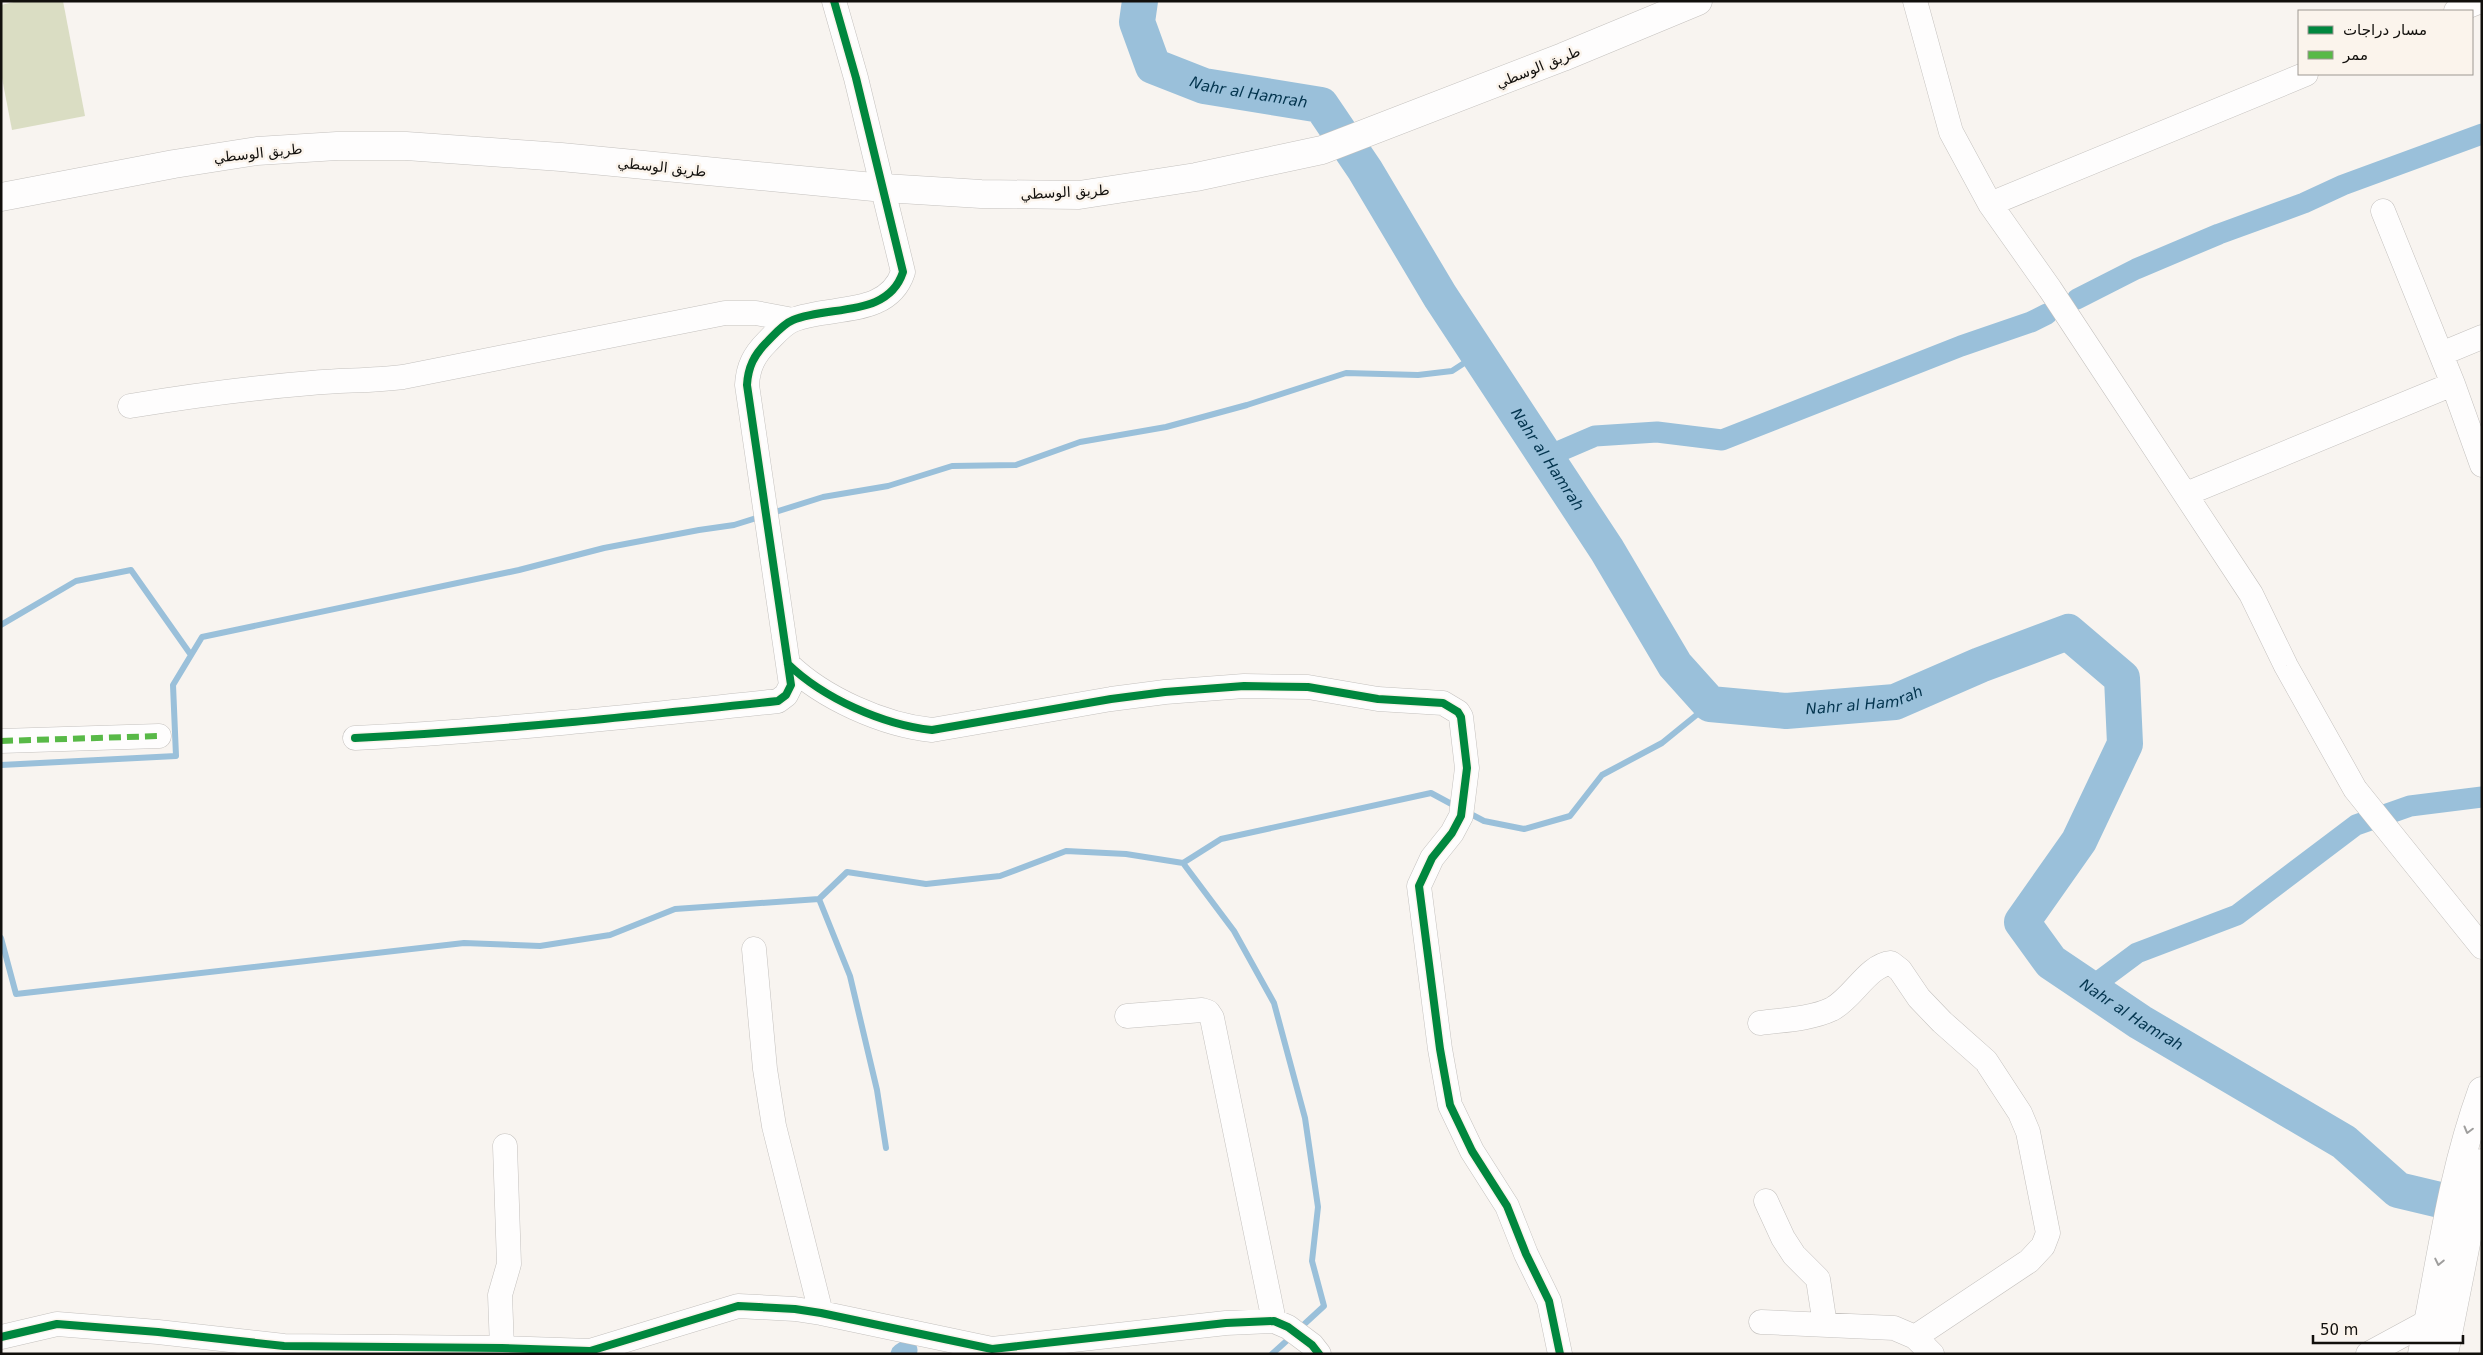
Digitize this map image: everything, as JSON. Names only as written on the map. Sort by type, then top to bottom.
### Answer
[{"type":"main road","name":"طريق الوسطي","points":[[1,197],[164,166],[257,151],[337,146],[406,146],[561,157],[884,188],[981,194],[1079,195],[1196,177],[1322,150],[1377,130],[1698,1]]},
{"type":"main road","points":[[2422,1354],[2427,1322],[2473,1169],[2471,1121],[2482,1092]]},
{"type":"main road","points":[[2444,1354],[2460,1217]]},
{"type":"street","points":[[130,406],[188,396],[304,383],[370,381],[403,377],[725,314],[756,313],[793,320],[877,302],[891,294],[899,285],[903,272],[856,78],[834,1]]},
{"type":"street","points":[[1915,1],[1951,132],[1990,204],[2186,494],[2250,594],[2286,666],[2355,789],[2482,947]]},
{"type":"street","points":[[2458,10],[2480,1]]},
{"type":"street","points":[[1990,204],[2304,75]]},
{"type":"street","points":[[2384,211],[2453,384],[2482,465]]},
{"type":"street","points":[[355,738],[478,732],[778,701],[786,694],[791,685],[771,539],[746,386],[748,371],[762,347],[779,330],[793,320]]},
{"type":"street","points":[[2441,354],[2482,337]]},
{"type":"street","points":[[2186,494],[2453,384]]},
{"type":"street","points":[[788,664],[809,683],[850,706],[913,727],[932,730],[1111,699],[1205,688],[1284,685],[1332,690],[1378,699],[1444,703],[1454,708],[1461,717],[1467,768],[1461,816],[1452,833],[1432,858],[1419,886],[1440,1049],[1450,1106],[1472,1151],[1507,1206],[1526,1254],[1549,1301],[1560,1354]]},
{"type":"street","points":[[1,741],[159,736]]},
{"type":"street","points":[[754,949],[765,1069],[774,1126],[821,1313]]},
{"type":"street","points":[[1760,1023],[1830,1010],[1853,994],[1870,974],[1884,964],[1891,963],[1900,970],[1919,998],[1942,1022],[1986,1061],[2020,1113],[2028,1132],[2046,1216],[2048,1233],[2044,1246],[2029,1261],[1915,1336]]},
{"type":"street","points":[[1127,1016],[1202,1010],[1208,1012],[1212,1018],[1281,1324]]},
{"type":"street","points":[[502,1348],[500,1295],[509,1264],[505,1146]]},
{"type":"street","points":[[1766,1201],[1783,1238],[1794,1255],[1818,1279],[1825,1325]]},
{"type":"street","points":[[1,1337],[57,1324],[158,1332],[285,1350],[502,1348],[590,1352],[631,1346],[738,1306],[795,1309],[821,1313],[992,1351],[1226,1323],[1281,1324],[1316,1349]]},
{"type":"street","points":[[1761,1322],[1894,1328],[1915,1336],[1932,1354]]},
{"type":"street","points":[[2368,1354],[2427,1322]]},
{"type":"green space","points":[[18,1],[63,1],[85,116],[12,130],[1,73],[1,5]]},
{"type":"waterway","name":"Nahr al Hamrah","points":[[1140,1],[1137,22],[1153,66],[1204,86],[1321,105],[1365,170],[1440,296],[1607,550],[1675,665],[1710,704],[1786,711],[1895,702],[1980,665],[2068,632],[2122,678],[2125,744],[2079,841],[2022,922],[2051,962],[2140,1022],[2344,1142],[2398,1190],[2482,1210]]},
{"type":"waterway","points":[[2077,299],[2136,269],[2219,234],[2304,203],[2343,185],[2482,134]]},
{"type":"waterway","points":[[1546,457],[1595,436],[1657,432],[1722,440],[1961,346],[2031,322],[2047,314]]},
{"type":"waterway","points":[[1,765],[176,756],[173,685],[202,637],[519,570],[604,548],[734,525],[823,497],[888,486],[952,466],[1016,465],[1080,442],[1166,427],[1247,405],[1346,373],[1418,375],[1452,371],[1478,354]]},
{"type":"waterway","points":[[1,625],[76,581],[131,570],[191,655]]},
{"type":"waterway","points":[[1465,811],[1484,821],[1524,829],[1570,816],[1602,775],[1662,743],[1710,704]]},
{"type":"waterway","points":[[1,938],[16,994],[464,943],[540,946],[610,935],[675,909],[819,899],[847,872],[926,884],[1000,876],[1066,851],[1126,854],[1183,863],[1221,839],[1431,793],[1457,807]]},
{"type":"waterway","points":[[2090,988],[2137,953],[2237,915],[2356,825],[2410,806],[2482,797]]},
{"type":"waterway","points":[[1183,863],[1234,931],[1274,1003],[1305,1118],[1318,1207],[1312,1261],[1324,1306],[1299,1329]]},
{"type":"waterway","points":[[819,899],[850,976],[877,1090],[886,1148]]},
{"type":"waterway","points":[[1272,1354],[1292,1336]]},
{"type":"waterway","points":[[901,1354],[907,1350]]},
{"type":"marked path","points":[[1,741],[159,736]]},
{"type":"cycle path","points":[[355,738],[514,727],[619,717],[778,701],[786,695],[791,685],[747,385],[752,362],[762,347],[786,324],[808,316],[856,308],[885,297],[895,287],[903,272],[856,78],[834,1]]},
{"type":"cycle path","points":[[788,664],[818,688],[855,708],[894,722],[932,730],[1111,699],[1165,692],[1244,686],[1308,687],[1378,699],[1443,703],[1458,712],[1461,717],[1467,768],[1461,816],[1452,833],[1432,858],[1419,886],[1440,1049],[1450,1105],[1472,1151],[1507,1206],[1526,1254],[1549,1301],[1560,1354]]},
{"type":"cycle path","points":[[1,1337],[57,1324],[158,1332],[284,1346],[502,1348],[590,1351],[738,1306],[795,1309],[821,1313],[992,1349],[1226,1323],[1274,1321],[1288,1327],[1312,1345],[1319,1354]]}]
